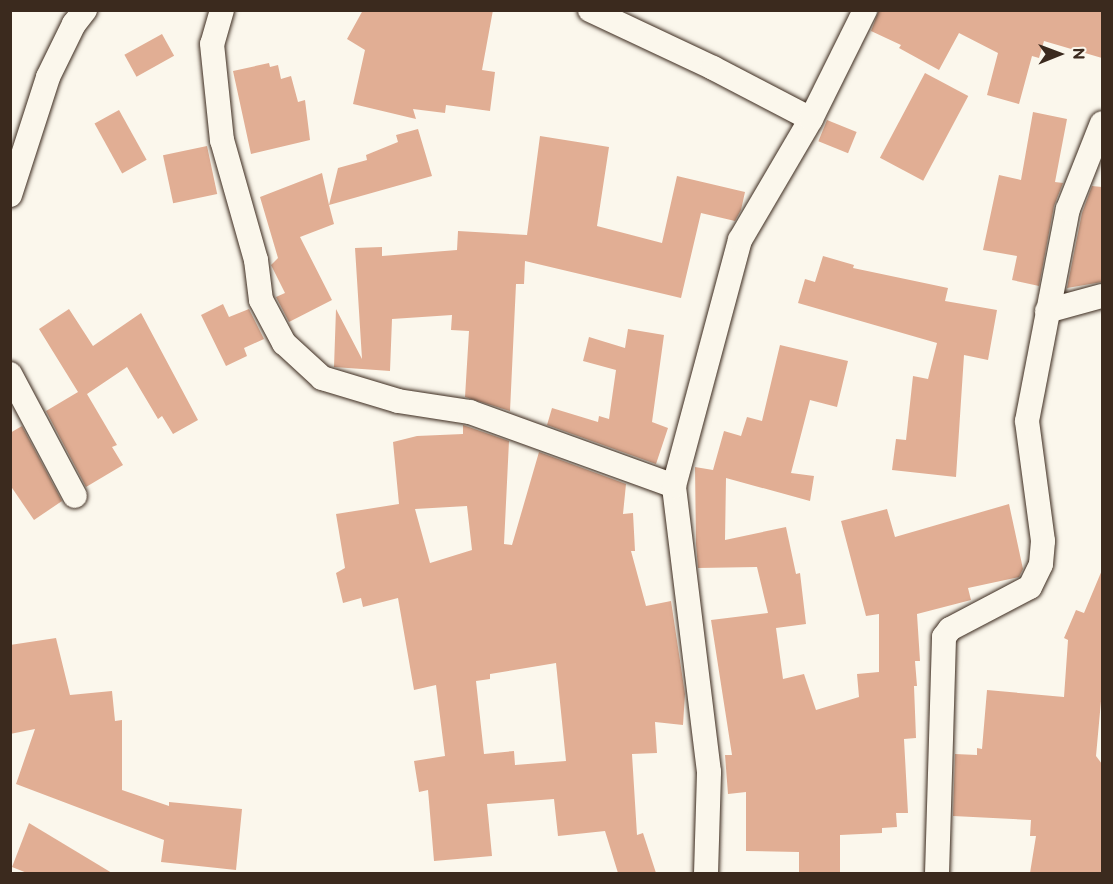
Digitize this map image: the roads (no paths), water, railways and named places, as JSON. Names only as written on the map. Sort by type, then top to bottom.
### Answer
[{"type":"street","points":[[10,195],[48,77],[74,24],[85,10]]},
{"type":"street","points":[[222,10],[212,44],[222,140],[256,260],[261,300],[284,343],[322,378],[398,401],[470,412],[674,486]]},
{"type":"street","points":[[590,10],[713,68],[811,119]]},
{"type":"street","points":[[706,873],[709,772],[674,486],[740,240],[811,119],[865,10]]},
{"type":"street","points":[[937,873],[944,637],[950,629],[1030,587],[1041,564],[1043,541],[1027,421],[1068,209],[1102,123]]},
{"type":"street","points":[[1047,310],[1102,296]]},
{"type":"street","points":[[10,374],[75,496]]}]
